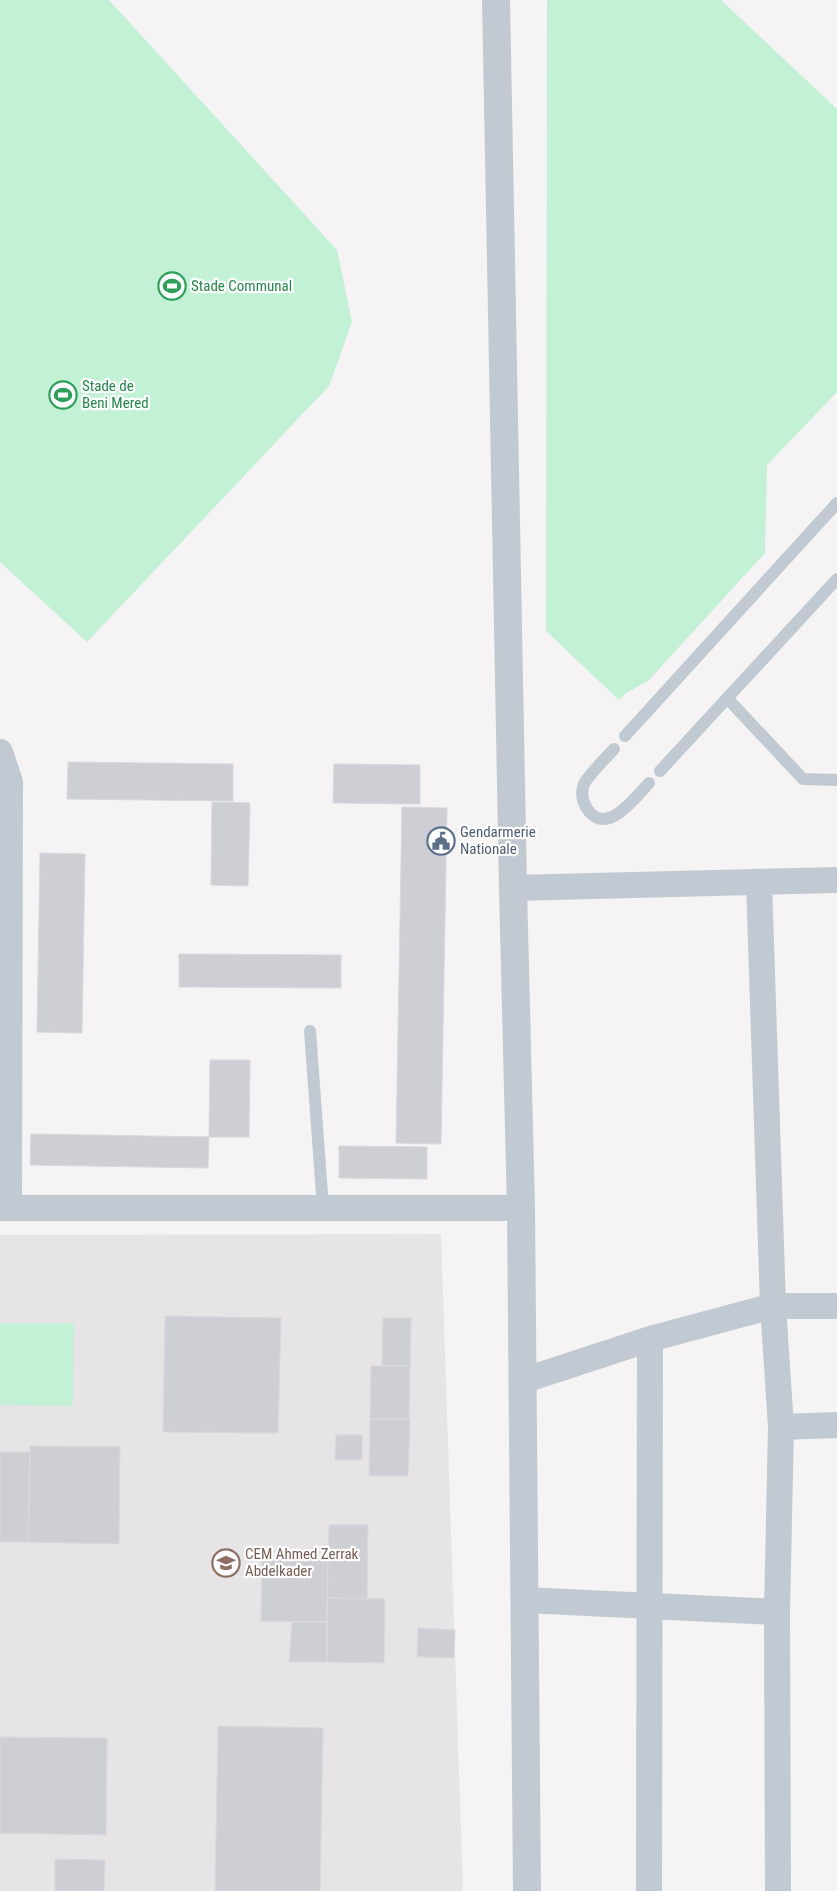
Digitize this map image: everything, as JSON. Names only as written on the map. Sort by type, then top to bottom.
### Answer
[{"type":"street","points":[[496,0],[521,1208],[527,1891]]},
{"type":"street","points":[[0,752],[10,782],[4,1208],[521,1208]]},
{"type":"street","points":[[513,888],[837,880]]},
{"type":"street","points":[[759,882],[773,1306],[781,1427],[777,1612],[778,1891]]},
{"type":"street","points":[[522,1381],[650,1339],[773,1306],[837,1306]]},
{"type":"street","points":[[649,1891],[650,1339]]},
{"type":"street","points":[[781,1427],[837,1425]]},
{"type":"street","points":[[524,1600],[777,1612]]},
{"type":"lane","points":[[625,736],[837,503]]},
{"type":"lane","points":[[660,771],[837,578]]},
{"type":"lane","points":[[727,698],[804,779],[837,780]]},
{"type":"lane","points":[[614,749],[585,783],[582,792],[587,809],[593,815],[611,818],[619,814],[649,783]]},
{"type":"lane","points":[[310,1032],[323,1208]]},
{"type":"shaded area","name":"CEM Ahmed Zerrak Abdelkader","points":[[441,1234],[463,1891],[0,1891],[0,1235]]},
{"type":"green space","name":"Stade Communal","points":[[0,0],[109,0],[337,250],[352,322],[329,386],[87,642],[0,562]]},
{"type":"green space","points":[[547,0],[721,0],[837,109],[837,392],[767,465],[765,553],[648,681],[625,694],[619,700],[546,631]]},
{"type":"green space","points":[[0,1323],[74,1323],[73,1406],[0,1405]]},
{"type":"building","points":[[68,762],[233,764],[233,801],[67,799]]},
{"type":"building","points":[[334,764],[420,765],[420,804],[333,803]]},
{"type":"building","points":[[212,802],[250,803],[248,886],[211,885]]},
{"type":"building","points":[[402,807],[447,808],[441,1144],[396,1143]]},
{"type":"building","points":[[40,853],[85,854],[82,1033],[37,1032]]},
{"type":"building","points":[[179,954],[341,955],[341,988],[179,987]]},
{"type":"building","points":[[210,1060],[250,1060],[249,1137],[209,1137]]},
{"type":"building","points":[[31,1134],[209,1137],[208,1168],[30,1165]]},
{"type":"building","points":[[339,1146],[427,1147],[427,1179],[339,1178]]},
{"type":"building","points":[[165,1316],[281,1318],[278,1433],[163,1432]]},
{"type":"building","points":[[383,1318],[411,1318],[410,1366],[382,1366]]},
{"type":"building","points":[[371,1366],[410,1366],[409,1419],[370,1419]]},
{"type":"building","points":[[370,1419],[410,1419],[408,1476],[369,1476]]},
{"type":"building","points":[[336,1435],[362,1435],[362,1460],[335,1460]]},
{"type":"building","points":[[30,1446],[120,1447],[119,1544],[28,1542]]},
{"type":"building","points":[[0,1452],[30,1452],[28,1542],[0,1542]]},
{"type":"building","points":[[329,1525],[368,1525],[367,1599],[327,1598]]},
{"type":"building","points":[[262,1559],[328,1560],[327,1622],[261,1621]]},
{"type":"building","points":[[327,1598],[385,1599],[384,1663],[327,1662]]},
{"type":"building","points":[[292,1622],[327,1622],[327,1662],[289,1662]]},
{"type":"building","points":[[418,1628],[455,1630],[454,1658],[417,1657]]},
{"type":"building","points":[[218,1726],[323,1728],[320,1891],[215,1891]]},
{"type":"building","points":[[0,1737],[107,1738],[106,1835],[0,1833]]},
{"type":"building","points":[[55,1859],[105,1860],[104,1891],[55,1891]]},
{"type":"place","name":"Stade Communal","points":[[172,286]]},
{"type":"place","name":"Stade de Beni Mered","points":[[63,395]]},
{"type":"place","name":"Gendarmerie Nationale","points":[[441,841]]},
{"type":"place","name":"CEM Ahmed Zerrak Abdelkader","points":[[226,1563]]}]
